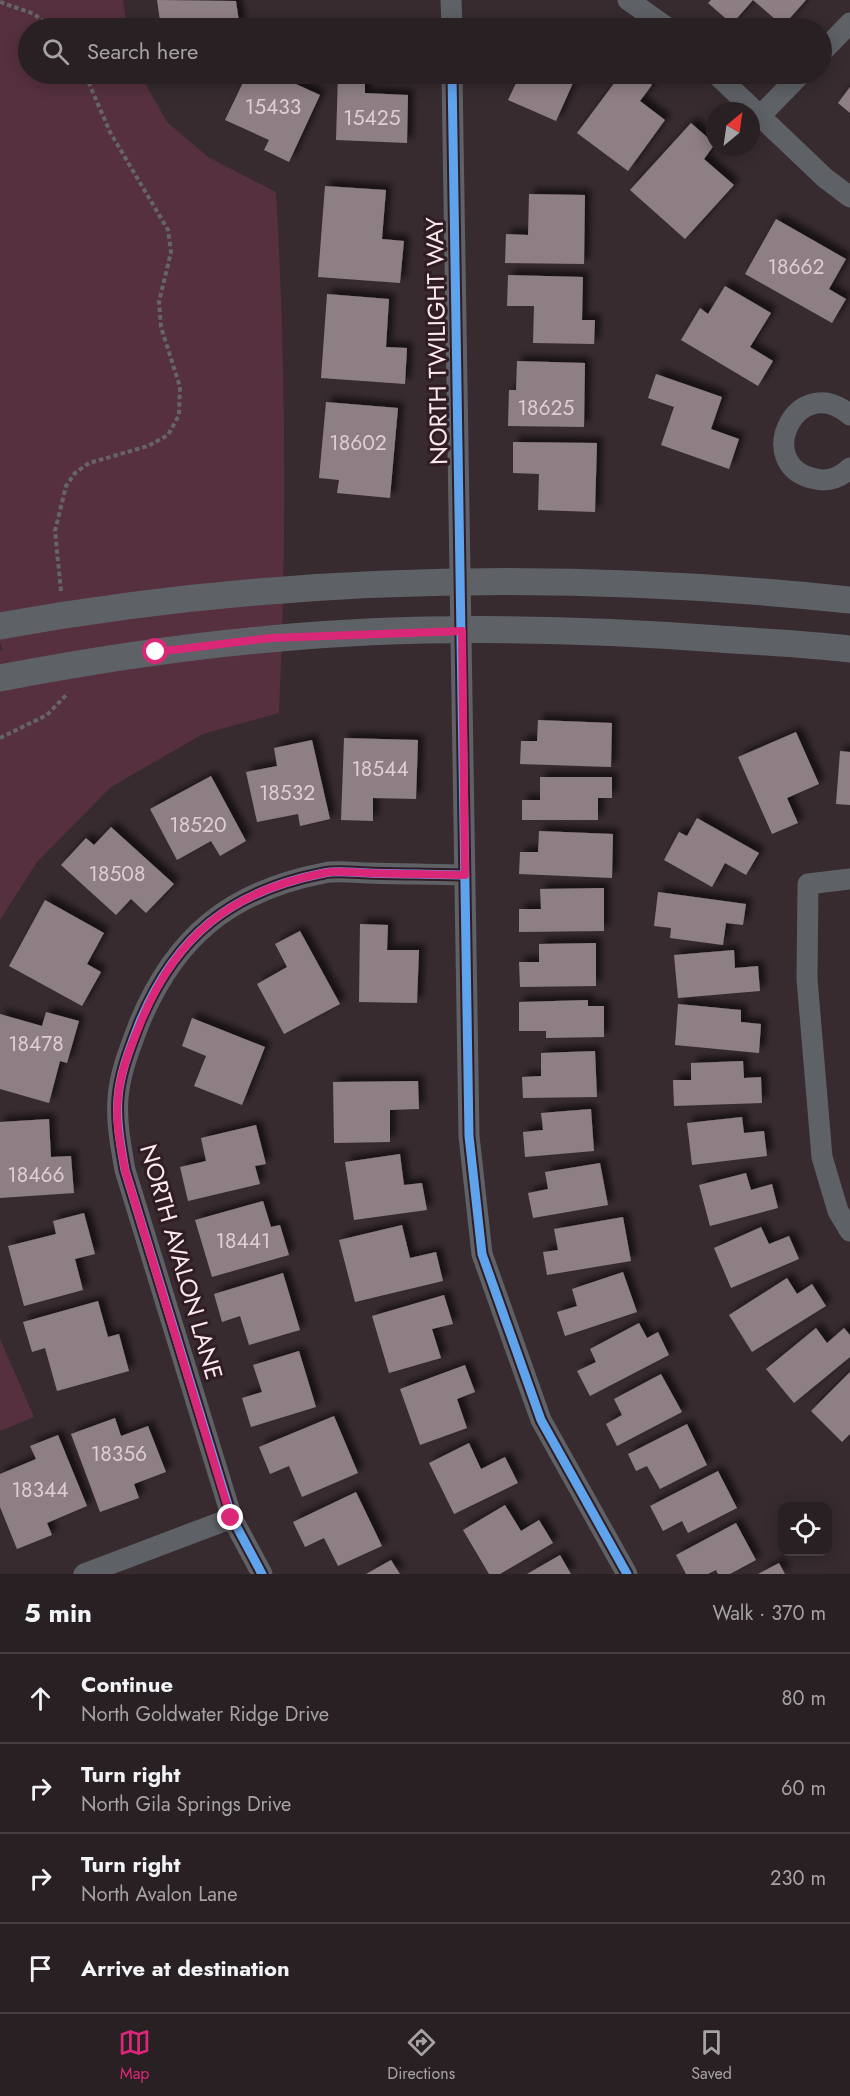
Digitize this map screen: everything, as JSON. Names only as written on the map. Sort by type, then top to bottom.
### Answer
[{"type":"street","points":[[451,0],[452,18]]},
{"type":"street","points":[[628,0],[654,18]]},
{"type":"street","points":[[832,42],[850,23]]},
{"type":"street","name":"NORTH TWILIGHT WAY","points":[[452,84],[469,1136],[483,1254],[541,1420],[627,1574]]},
{"type":"street","points":[[726,84],[745,102]]},
{"type":"street","points":[[791,84],[760,116],[825,178],[850,197]]},
{"type":"street","points":[[848,407],[818,403],[795,413],[788,424],[784,448],[788,460],[796,470],[807,477],[832,479],[850,468]]},
{"type":"street","points":[[0,626],[141,603],[270,589],[373,583],[461,607],[647,633],[850,650]]},
{"type":"street","points":[[0,678],[156,652],[271,638],[461,607],[641,583],[755,590],[850,600]]},
{"type":"street","name":"NORTH AVALON LANE","points":[[262,1574],[231,1518],[125,1170],[119,1138],[118,1099],[125,1060],[146,1009],[166,970],[191,938],[234,905],[268,887],[326,872],[465,875]]},
{"type":"street","points":[[850,879],[808,884],[807,979],[822,1157],[838,1211],[850,1231]]},
{"type":"street","points":[[84,1574],[231,1518]]},
{"type":"path","points":[[0,3],[5,2],[39,18]]},
{"type":"path","points":[[62,595],[55,531],[66,486],[75,473],[89,463],[148,446],[168,435],[179,415],[180,387],[161,327],[159,302],[171,252],[168,230],[111,132],[89,84]]},
{"type":"path","points":[[0,738],[47,715],[68,693],[69,683]]},
{"type":"shaded area","points":[[0,0],[123,0],[126,18],[18,18],[18,84],[146,84],[167,122],[208,157],[276,192],[282,322],[284,452],[279,713],[203,734],[111,787],[37,862],[0,920],[0,651],[3,650],[0,643]]},
{"type":"shaded area","points":[[0,1339],[34,1417],[0,1431]]},
{"type":"building","points":[[157,0],[236,1],[239,18],[160,18]]},
{"type":"building","points":[[711,0],[753,0],[737,18],[725,18],[708,3]]},
{"type":"building","points":[[753,0],[806,0],[790,18],[774,18]]},
{"type":"building","points":[[242,84],[296,84],[320,95],[289,162],[264,150],[269,140],[225,120]]},
{"type":"building","points":[[338,84],[365,84],[365,93],[408,95],[407,143],[336,140]]},
{"type":"building","points":[[516,84],[573,84],[556,121],[508,100]]},
{"type":"building","points":[[614,84],[652,85],[640,101],[665,120],[628,171],[577,133]]},
{"type":"building","points":[[850,87],[850,113],[838,103]]},
{"type":"building","points":[[691,123],[706,136],[706,156],[704,159],[734,185],[685,239],[630,190]]},
{"type":"building","points":[[325,186],[386,190],[382,239],[404,241],[400,283],[318,277]]},
{"type":"building","points":[[529,194],[585,195],[584,264],[505,263],[506,234],[528,235]]},
{"type":"building","points":[[776,219],[846,259],[829,289],[846,299],[832,323],[745,274]]},
{"type":"building","points":[[508,275],[583,277],[582,320],[595,320],[594,344],[533,343],[534,306],[507,306]]},
{"type":"building","points":[[725,286],[771,313],[750,347],[773,361],[758,386],[681,340],[700,308],[708,314]]},
{"type":"building","points":[[327,294],[389,299],[386,347],[407,348],[405,384],[321,378]]},
{"type":"building","points":[[517,361],[585,363],[584,427],[508,426],[509,390],[516,390]]},
{"type":"building","points":[[656,374],[722,397],[711,429],[739,439],[729,469],[661,445],[674,407],[648,398]]},
{"type":"building","points":[[326,402],[398,408],[390,498],[337,493],[339,480],[319,478]]},
{"type":"building","points":[[513,442],[597,443],[595,512],[538,510],[539,474],[513,473]]},
{"type":"building","points":[[538,720],[612,723],[611,767],[520,764],[521,741],[537,741]]},
{"type":"building","points":[[796,732],[819,784],[787,798],[798,823],[772,834],[738,757]]},
{"type":"building","points":[[344,738],[418,740],[416,799],[373,798],[373,821],[341,820]]},
{"type":"building","points":[[312,740],[330,819],[300,826],[298,814],[257,822],[246,772],[277,766],[274,748]]},
{"type":"building","points":[[840,751],[850,752],[850,805],[836,804]]},
{"type":"building","points":[[211,776],[246,841],[220,856],[211,841],[177,860],[150,809]]},
{"type":"building","points":[[540,777],[612,777],[612,798],[598,798],[598,820],[522,820],[522,800],[540,800]]},
{"type":"building","points":[[697,818],[759,853],[746,875],[725,863],[712,887],[664,860],[679,832],[687,836]]},
{"type":"building","points":[[111,827],[174,884],[146,913],[131,899],[116,915],[61,865],[86,838],[94,845]]},
{"type":"building","points":[[539,831],[613,834],[612,878],[519,874],[520,852],[538,852]]},
{"type":"building","points":[[604,888],[604,931],[519,932],[519,909],[541,909],[540,889]]},
{"type":"building","points":[[658,892],[746,904],[743,925],[726,923],[723,945],[670,938],[671,928],[654,926]]},
{"type":"building","points":[[45,900],[104,933],[87,964],[101,972],[82,1006],[9,966]]},
{"type":"building","points":[[360,924],[388,925],[387,950],[419,950],[417,1003],[359,1002]]},
{"type":"building","points":[[300,931],[340,1004],[284,1034],[257,984],[287,967],[275,944]]},
{"type":"building","points":[[596,943],[596,986],[520,987],[519,962],[539,962],[539,944]]},
{"type":"building","points":[[734,950],[735,968],[758,966],[760,991],[678,998],[674,955]]},
{"type":"building","points":[[588,1000],[588,1006],[604,1006],[604,1037],[546,1038],[546,1031],[519,1031],[519,1002]]},
{"type":"building","points":[[678,1004],[741,1010],[741,1022],[761,1024],[759,1053],[675,1045]]},
{"type":"building","points":[[46,1012],[79,1021],[67,1063],[60,1061],[49,1103],[0,1089],[0,1014],[42,1026]]},
{"type":"building","points":[[192,1018],[265,1047],[242,1105],[194,1086],[206,1056],[182,1046]]},
{"type":"building","points":[[595,1051],[597,1097],[523,1098],[522,1077],[541,1076],[541,1053]]},
{"type":"building","points":[[743,1061],[744,1078],[761,1077],[762,1103],[674,1106],[673,1080],[691,1080],[691,1063]]},
{"type":"building","points":[[418,1081],[419,1109],[390,1110],[390,1142],[334,1143],[333,1082]]},
{"type":"building","points":[[591,1109],[594,1151],[525,1157],[523,1132],[543,1130],[541,1113]]},
{"type":"building","points":[[742,1117],[744,1133],[764,1131],[767,1156],[692,1165],[687,1123]]},
{"type":"building","points":[[49,1119],[51,1157],[71,1156],[74,1193],[0,1198],[0,1122]]},
{"type":"building","points":[[256,1125],[266,1164],[255,1166],[260,1184],[188,1201],[180,1167],[206,1161],[201,1138]]},
{"type":"building","points":[[400,1154],[404,1185],[422,1183],[427,1210],[354,1220],[345,1162]]},
{"type":"building","points":[[600,1163],[608,1205],[533,1218],[528,1193],[548,1189],[545,1172]]},
{"type":"building","points":[[746,1173],[751,1190],[772,1184],[778,1208],[710,1226],[699,1185]]},
{"type":"building","points":[[263,1201],[271,1227],[280,1225],[289,1255],[212,1277],[195,1220]]},
{"type":"building","points":[[84,1213],[95,1254],[75,1259],[83,1290],[24,1306],[8,1246],[56,1234],[53,1221]]},
{"type":"building","points":[[623,1217],[631,1261],[547,1275],[543,1252],[558,1250],[554,1229]]},
{"type":"building","points":[[402,1225],[410,1258],[436,1252],[443,1281],[355,1302],[339,1240]]},
{"type":"building","points":[[761,1227],[769,1244],[789,1236],[799,1259],[731,1288],[714,1248]]},
{"type":"building","points":[[623,1272],[637,1312],[565,1336],[557,1312],[577,1306],[572,1289]]},
{"type":"building","points":[[283,1273],[300,1330],[249,1345],[240,1316],[222,1322],[214,1294]]},
{"type":"building","points":[[787,1278],[797,1294],[812,1284],[826,1306],[752,1352],[729,1315]]},
{"type":"building","points":[[444,1295],[453,1324],[432,1329],[441,1358],[389,1373],[372,1316]]},
{"type":"building","points":[[98,1301],[108,1337],[119,1334],[129,1371],[57,1391],[45,1348],[32,1352],[23,1322]]},
{"type":"building","points":[[639,1323],[647,1338],[658,1332],[669,1355],[590,1396],[577,1371],[596,1362],[590,1349]]},
{"type":"building","points":[[816,1328],[827,1343],[844,1328],[850,1335],[850,1357],[794,1403],[766,1369]]},
{"type":"building","points":[[299,1351],[316,1407],[251,1427],[242,1398],[262,1392],[253,1365]]},
{"type":"building","points":[[465,1365],[475,1392],[457,1399],[467,1428],[420,1445],[400,1389]]},
{"type":"building","points":[[850,1372],[850,1434],[842,1442],[811,1411]]},
{"type":"building","points":[[661,1374],[682,1412],[617,1446],[606,1424],[622,1415],[614,1399]]},
{"type":"building","points":[[334,1416],[358,1473],[302,1497],[289,1466],[270,1474],[259,1447]]},
{"type":"building","points":[[115,1418],[121,1436],[148,1426],[166,1472],[134,1484],[139,1498],[100,1512],[71,1434]]},
{"type":"building","points":[[687,1424],[707,1465],[660,1489],[647,1466],[636,1471],[628,1454]]},
{"type":"building","points":[[58,1435],[87,1506],[47,1523],[52,1535],[17,1549],[0,1507],[0,1474],[36,1459],[30,1446]]},
{"type":"building","points":[[469,1443],[481,1469],[505,1457],[518,1483],[454,1514],[429,1463]]},
{"type":"building","points":[[718,1471],[737,1508],[688,1533],[682,1521],[663,1531],[650,1506]]},
{"type":"building","points":[[356,1492],[382,1546],[338,1566],[324,1538],[305,1547],[293,1522]]},
{"type":"building","points":[[505,1505],[521,1531],[539,1520],[553,1543],[500,1574],[489,1574],[463,1530]]},
{"type":"building","points":[[736,1523],[756,1560],[730,1574],[718,1574],[716,1570],[708,1574],[686,1574],[676,1555]]},
{"type":"building","points":[[560,1555],[571,1574],[527,1574]]},
{"type":"building","points":[[391,1560],[400,1574],[366,1574]]},
{"type":"building","points":[[779,1563],[785,1574],[758,1574]]},
{"type":"cycle path","points":[[452,84],[469,1136],[482,1254],[541,1420],[627,1574]]},
{"type":"cycle path","points":[[262,1574],[232,1518],[125,1170],[118,1116],[119,1088],[123,1069],[153,993],[170,966],[189,942],[210,922],[234,905],[291,881],[329,872],[465,875]]},
{"type":"route","points":[[156,652],[271,638],[462,631],[465,875],[326,872],[268,887],[234,905],[191,938],[166,970],[146,1009],[125,1060],[118,1099],[119,1138],[125,1170],[231,1518]]}]
